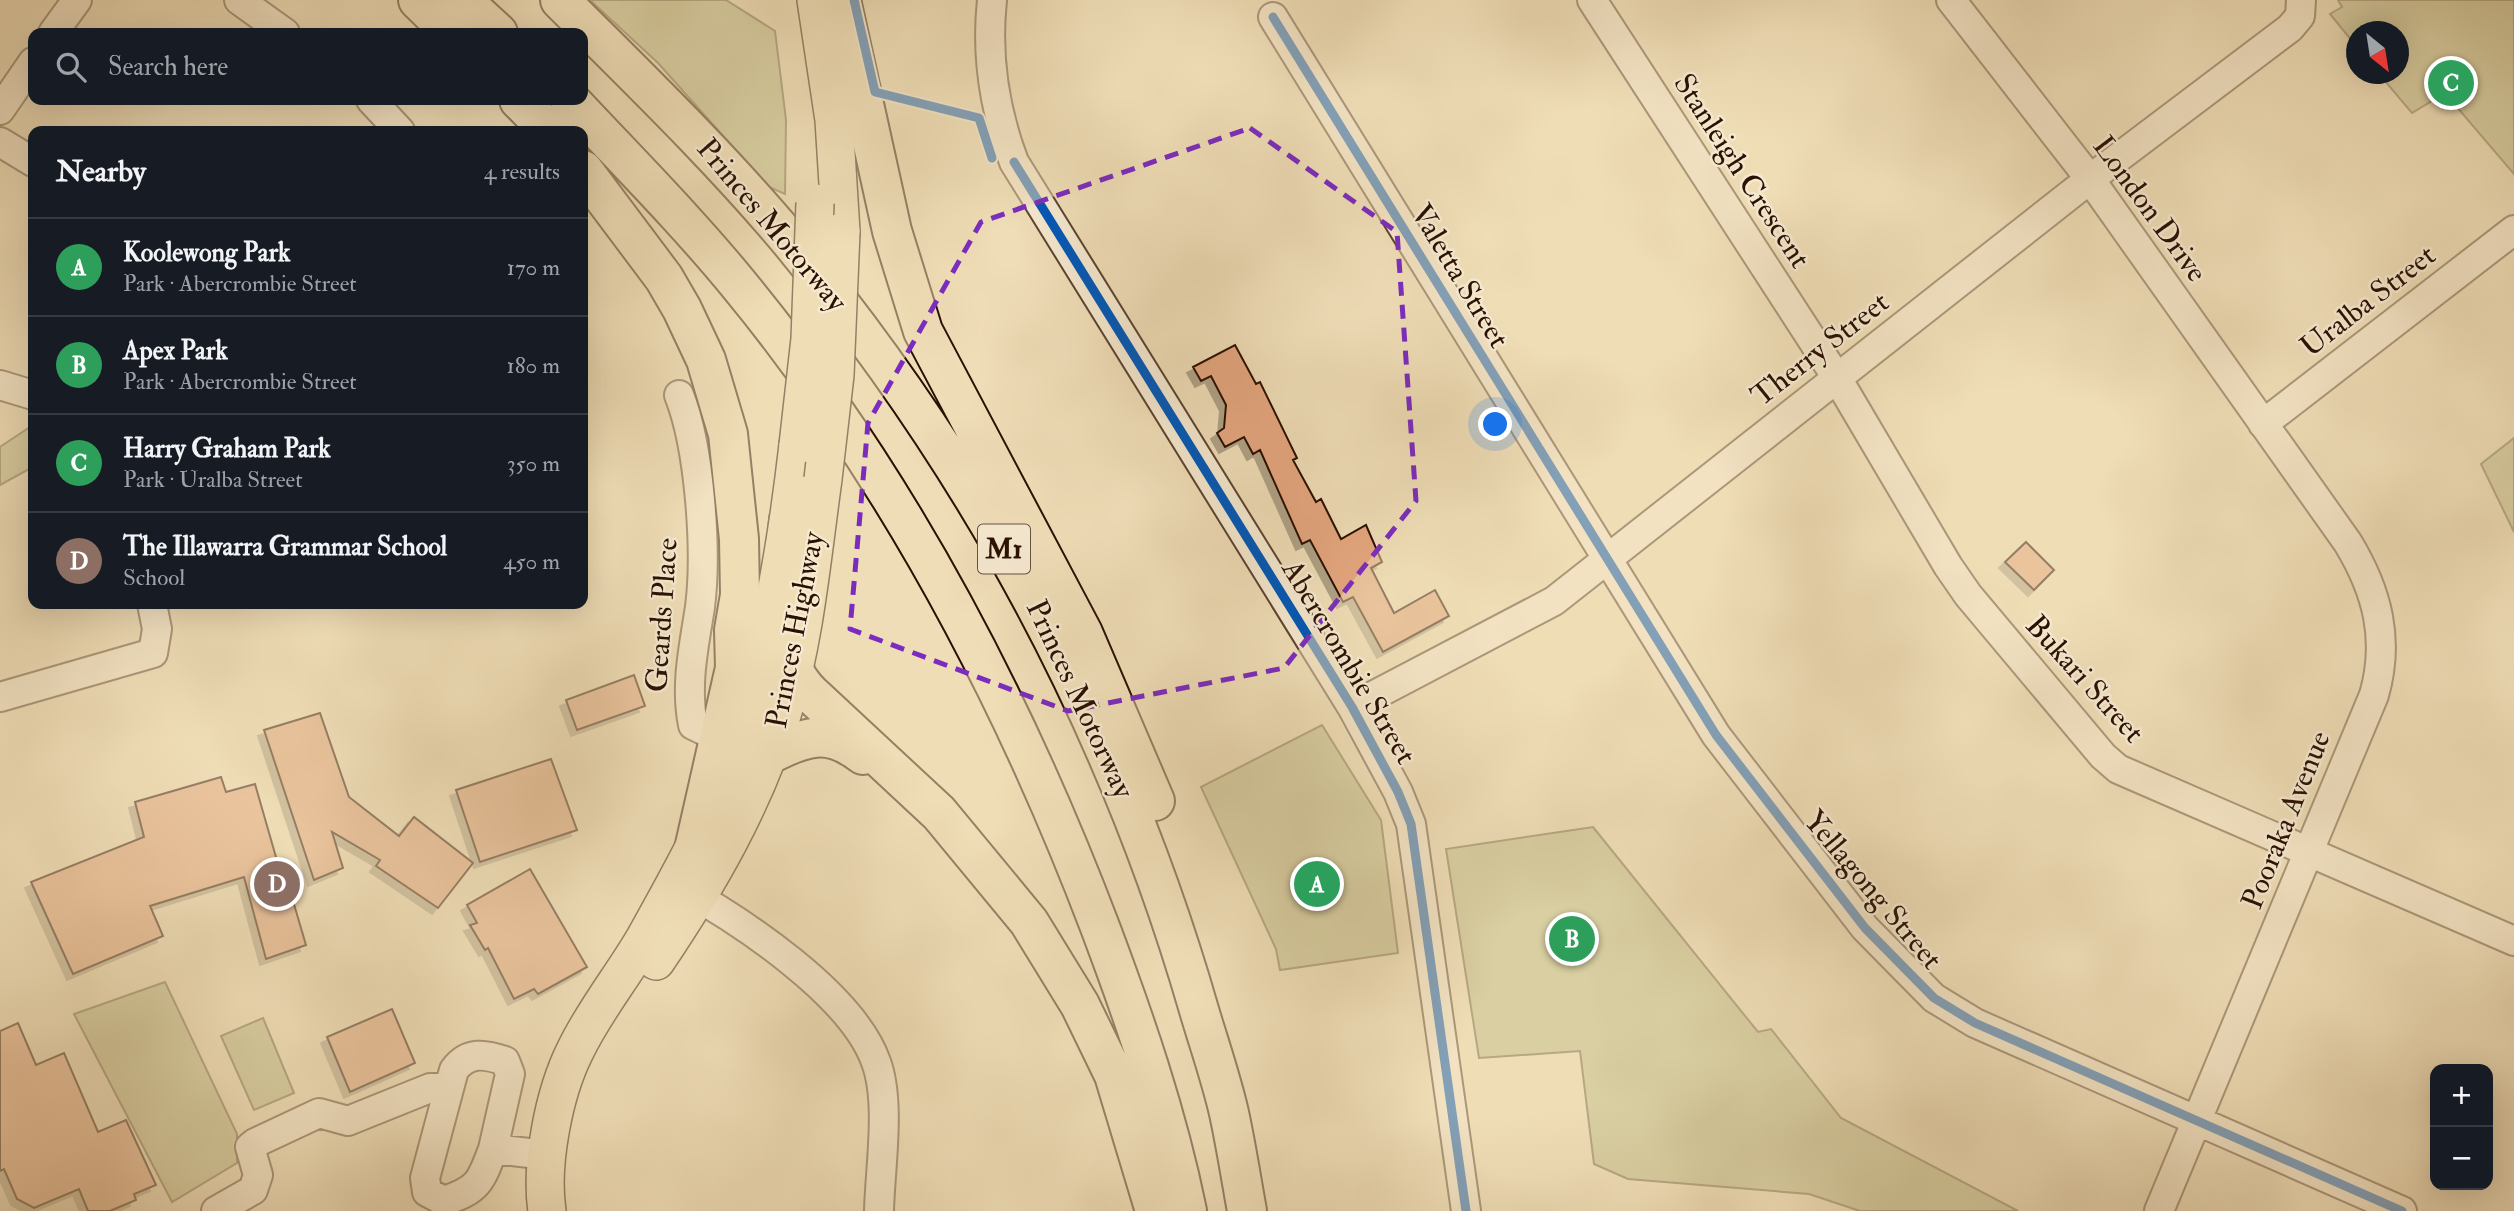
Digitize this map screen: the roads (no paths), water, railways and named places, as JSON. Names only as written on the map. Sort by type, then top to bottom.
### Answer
[{"type":"highway","points":[[418,0],[448,28]]},
{"type":"highway","points":[[462,0],[493,28]]},
{"type":"highway","name":"Princes Motorway","points":[[560,0],[705,144],[807,262],[857,326],[923,420],[1028,589],[1128,797],[1170,911],[1229,1111],[1247,1211]]},
{"type":"highway","points":[[841,0],[904,279],[940,368],[1083,633],[1155,799],[1220,995],[1245,1094],[1266,1211]]},
{"type":"highway","points":[[524,105],[545,126]]},
{"type":"highway","name":"M1","points":[[575,105],[739,285],[790,351],[894,501],[986,669],[1067,841],[1135,1021],[1177,1165],[1187,1211]]},
{"type":"highway","points":[[588,177],[664,278],[682,309],[706,360],[728,434],[735,486],[740,595],[734,630],[741,746],[695,845]]},
{"type":"highway","points":[[789,520],[783,648],[792,673],[811,694],[939,813],[1029,922],[1098,1040],[1128,1115],[1155,1211]]},
{"type":"highway","points":[[741,746],[816,736],[835,739],[854,749],[888,776],[985,869]]},
{"type":"main road","name":"Princes Highway","points":[[547,1211],[544,1191],[547,1155],[559,1098],[575,1051],[687,891],[723,858],[746,808],[741,746],[789,520],[810,339],[815,203],[812,136],[790,0]]},
{"type":"main road","name":"Princes Highway","points":[[741,746],[792,673],[806,607],[835,374],[841,232],[836,141],[816,0]]},
{"type":"main road","name":"Princes Highway","points":[[559,1211],[565,1192],[571,1132],[595,1059],[687,891],[695,845]]},
{"type":"street","points":[[57,28],[77,0]]},
{"type":"street","points":[[239,0],[278,28]]},
{"type":"street","name":"Abercrombie Street","points":[[992,0],[992,84],[999,122],[1014,162],[1352,707],[1398,792],[1411,824],[1466,1211]]},
{"type":"street","name":"Stanleigh Crescent","points":[[1592,0],[1837,379]]},
{"type":"street","name":"London Drive","points":[[1951,0],[2090,179],[2289,461]]},
{"type":"street","name":"Therry Street","points":[[1352,707],[1553,601],[2090,179],[2290,28],[2300,16],[2302,3]]},
{"type":"street","name":"Valetta Street","points":[[1273,17],[1606,560]]},
{"type":"street","points":[[0,110],[28,69]]},
{"type":"street","points":[[376,105],[395,126]]},
{"type":"street","points":[[0,142],[28,159]]},
{"type":"street","name":"Uralba Street","points":[[2263,424],[2514,230]]},
{"type":"street","name":"Bukari Street","points":[[1837,379],[1954,576],[2103,756],[2119,769],[2514,941]]},
{"type":"street","points":[[0,386],[28,394]]},
{"type":"street","name":"Geards Place","points":[[680,395],[687,415],[691,441],[704,560],[693,646],[690,708],[693,724],[741,746]]},
{"type":"street","name":"Pooraka Avenue","points":[[2159,1211],[2374,695],[2380,673],[2381,622],[2365,570],[2289,461]]},
{"type":"street","name":"Yellagong Street","points":[[1606,560],[1716,735],[1865,928],[1934,998],[1975,1023],[2402,1211]]},
{"type":"street","points":[[0,696],[153,653],[157,629],[153,609]]},
{"type":"street","points":[[687,891],[769,947],[834,998],[861,1032],[877,1062],[883,1092],[878,1211]]},
{"type":"street","points":[[483,1054],[505,1061],[510,1074],[493,1149],[482,1177],[470,1192],[444,1201],[427,1192],[425,1178],[454,1070],[461,1060],[483,1054]]},
{"type":"street","points":[[216,1211],[253,1191],[258,1175],[250,1147],[255,1143],[318,1114],[348,1121],[430,1088],[449,1088]]},
{"type":"street","points":[[493,1149],[547,1155]]},
{"type":"place","name":"Harry Graham Park","points":[[2451,83]]},
{"type":"place","name":"The Illawarra Grammar School","points":[[277,884]]},
{"type":"place","name":"Koolewong Park","points":[[1317,884]]},
{"type":"place","name":"Apex Park","points":[[1572,939]]}]
